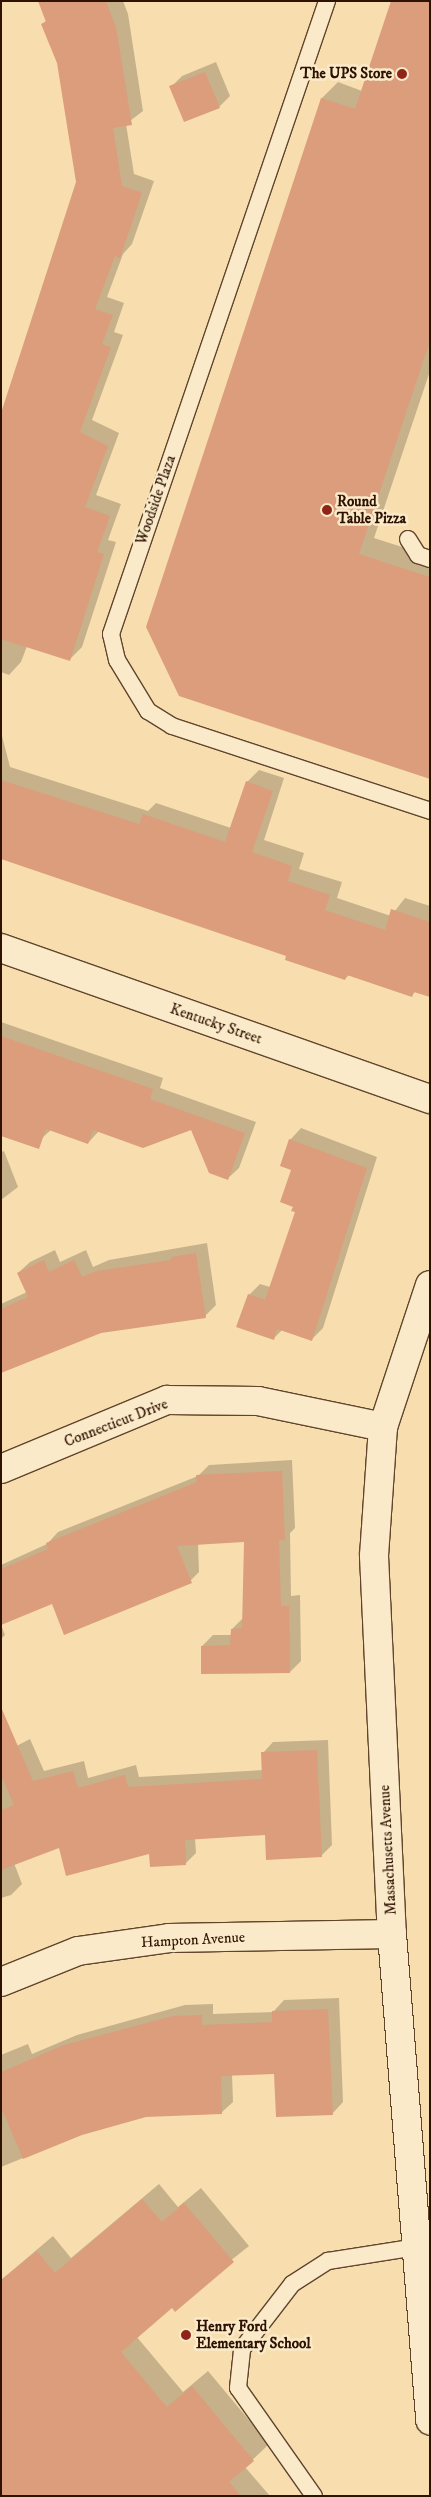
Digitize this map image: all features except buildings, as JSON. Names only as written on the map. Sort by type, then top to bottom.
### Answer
[{"type":"street","name":"Kentucky Street","points":[[1,948],[430,1099]]},
{"type":"street","name":"Massachusetts Avenue","points":[[430,1285],[383,1427],[374,1556],[392,1934],[430,2421]]},
{"type":"street","name":"Connecticut Drive","points":[[1,1469],[167,1400],[258,1401],[383,1427]]},
{"type":"street","name":"Hampton Avenue","points":[[1,1982],[78,1951],[169,1938],[392,1934]]},
{"type":"lane","name":"Woodside Plaza","points":[[327,1],[111,634],[117,660],[148,711],[172,726],[430,810]]},
{"type":"lane","points":[[408,539],[418,555],[430,559]]},
{"type":"lane","points":[[314,2496],[238,2388],[242,2349],[292,2284],[328,2261],[416,2247]]},
{"type":"place","name":"The UPS Store","points":[[402,74]]},
{"type":"place","name":"Round Table Pizza","points":[[327,510]]},
{"type":"place","name":"Henry Ford Elementary School","points":[[186,2335]]}]
